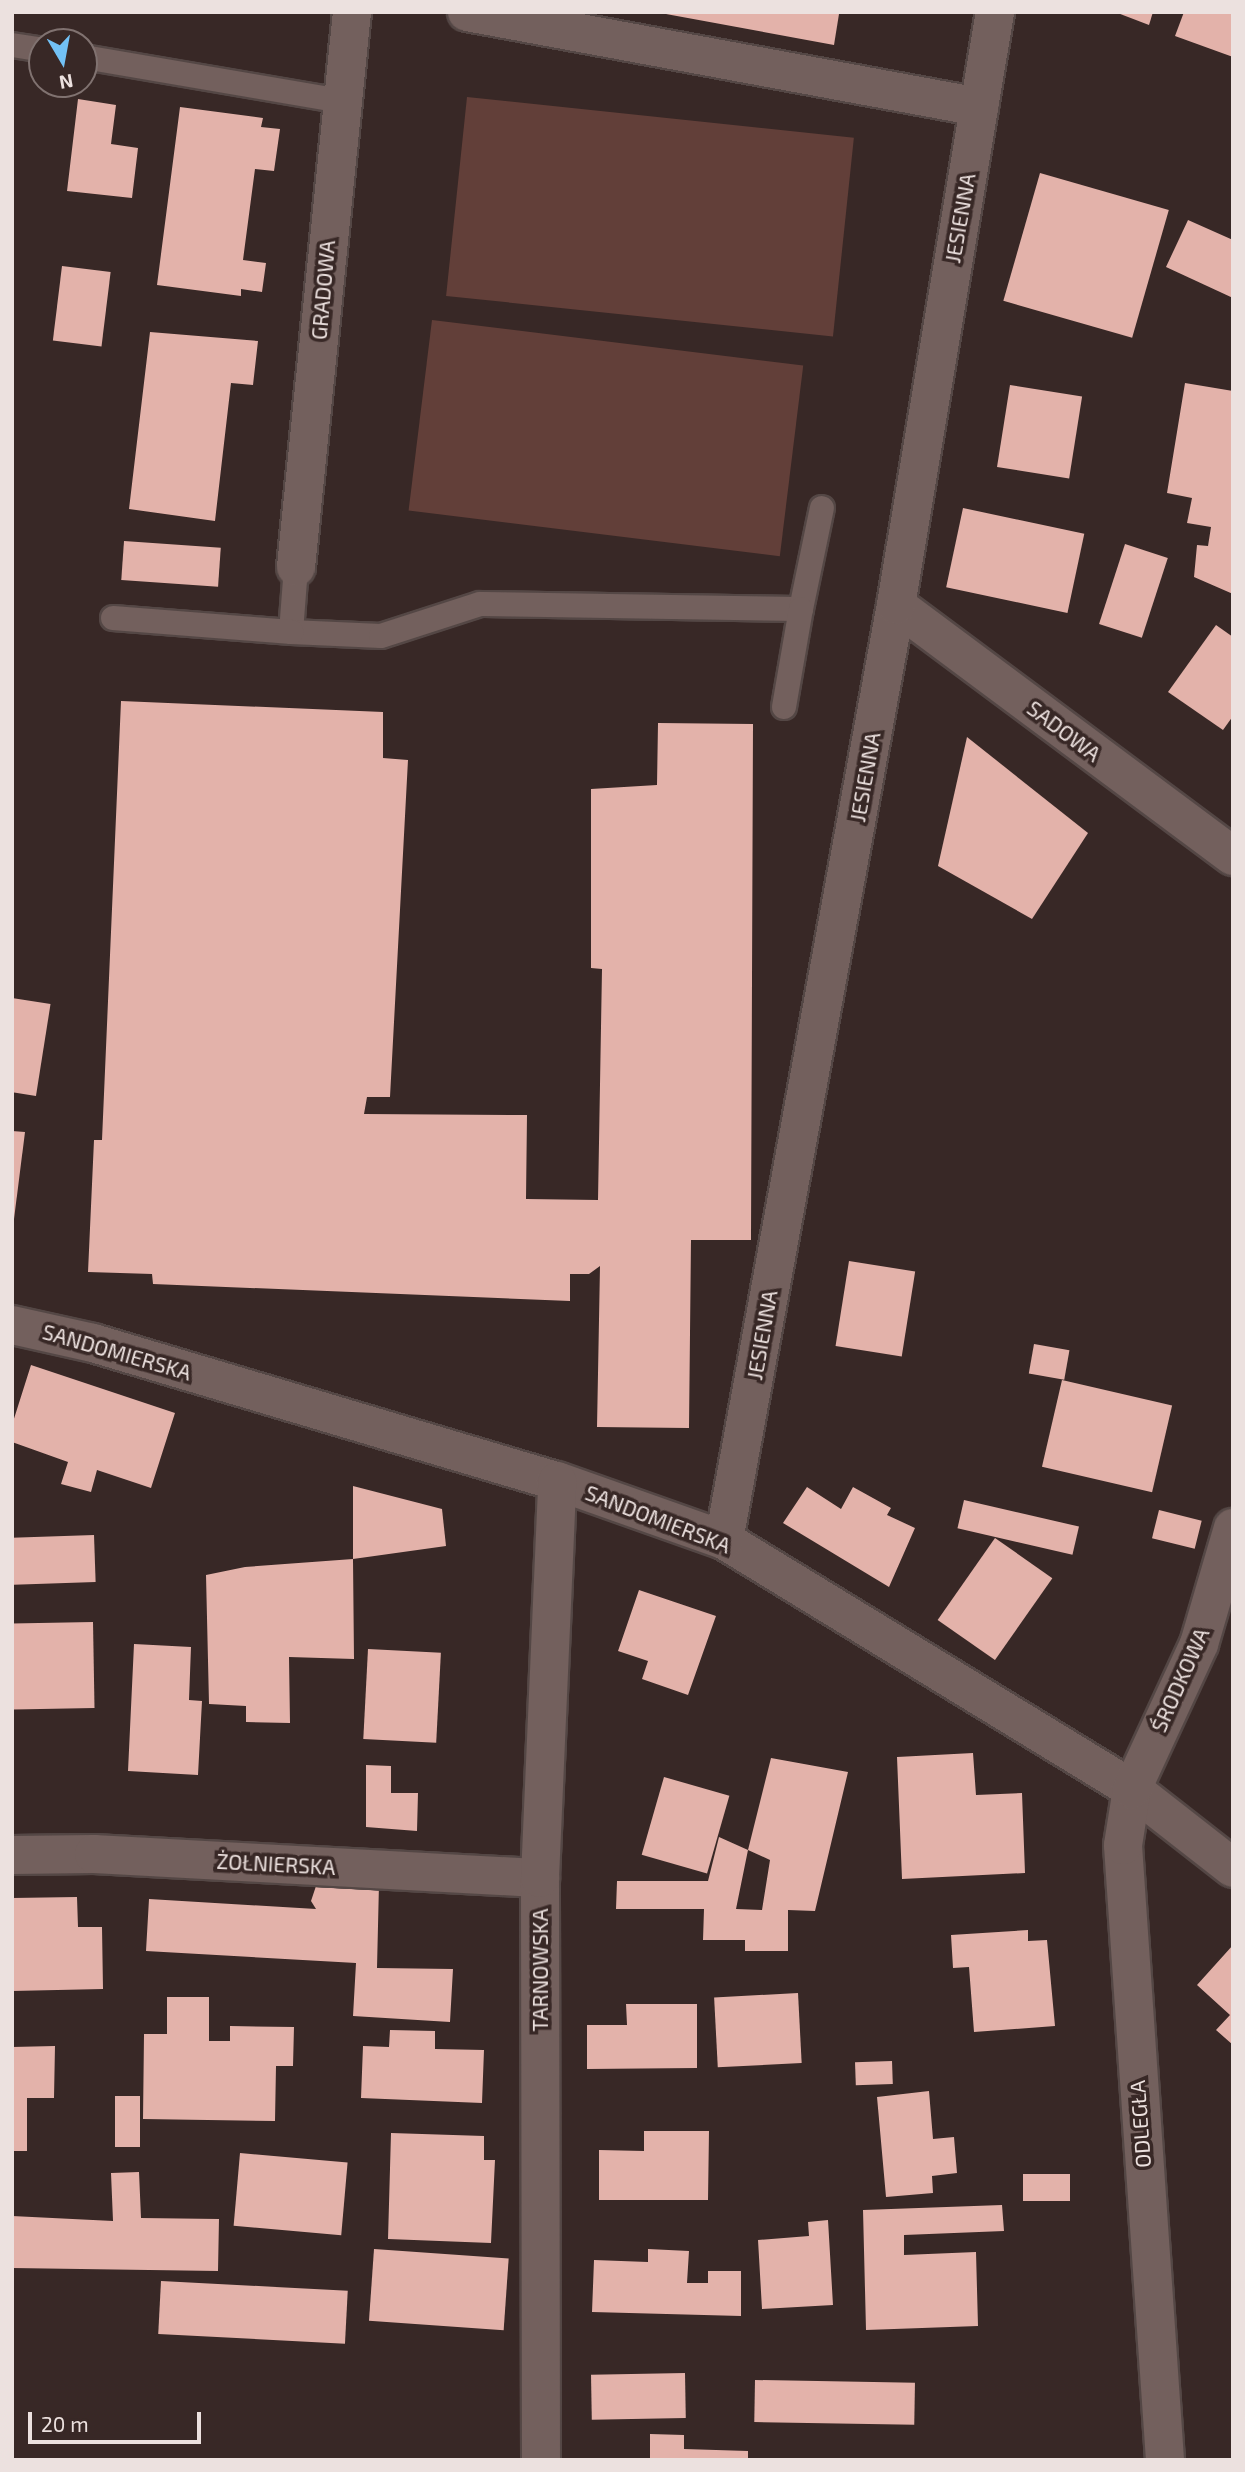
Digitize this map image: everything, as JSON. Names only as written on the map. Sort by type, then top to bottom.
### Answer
[{"type":"street","name":"GRADOWA","points":[[296,567],[352,12]]},
{"type":"street","points":[[467,12],[979,107]]},
{"type":"street","name":"JESIENNA","points":[[724,1540],[896,605],[995,12]]},
{"type":"street","name":"SADOWA","points":[[896,605],[1233,856]]},
{"type":"street","name":"SANDOMIERSKA","points":[[12,1325],[93,1343],[557,1481],[724,1540],[1132,1789],[1233,1868]]},
{"type":"street","name":"TARNOWSKA","points":[[541,2460],[540,1878],[557,1481]]},
{"type":"street","name":"ŚRODKOWA","points":[[1132,1789],[1199,1644],[1233,1528]]},
{"type":"street","name":"ODLEGŁA","points":[[1132,1789],[1123,1845],[1126,1926],[1165,2460]]},
{"type":"street","name":"ŻOŁNIERSKA","points":[[12,1855],[94,1854],[540,1878]]},
{"type":"lane","points":[[98,59],[341,101]]},
{"type":"lane","points":[[784,707],[822,508]]},
{"type":"lane","points":[[291,632],[296,567]]},
{"type":"lane","points":[[113,618],[381,636],[480,604],[801,609]]},
{"type":"shaded area","points":[[467,97],[854,138],[833,337],[446,296]]},
{"type":"shaded area","points":[[432,320],[803,366],[780,556],[409,511]]},
{"type":"building","points":[[1115,12],[1153,12],[1149,25]]},
{"type":"building","points":[[1184,12],[1233,12],[1233,57],[1175,36]]},
{"type":"building","points":[[666,14],[839,14],[834,45]]},
{"type":"building","points":[[78,99],[116,105],[111,144],[138,148],[132,198],[67,191]]},
{"type":"building","points":[[180,107],[263,118],[261,127],[280,129],[274,171],[255,169],[243,260],[266,263],[262,292],[241,289],[241,296],[157,285]]},
{"type":"building","points":[[1040,173],[1169,210],[1132,338],[1003,301]]},
{"type":"building","points":[[1188,220],[1233,240],[1233,298],[1166,267]]},
{"type":"building","points":[[62,266],[111,272],[101,346],[53,340]]},
{"type":"building","points":[[150,332],[258,341],[253,385],[231,383],[215,521],[129,509]]},
{"type":"building","points":[[1185,383],[1233,391],[1233,594],[1194,577],[1197,545],[1208,546],[1211,527],[1187,523],[1192,498],[1167,493]]},
{"type":"building","points":[[1010,385],[1082,396],[1069,478],[997,467]]},
{"type":"building","points":[[963,508],[1084,534],[1067,613],[946,587]]},
{"type":"building","points":[[124,541],[221,548],[218,587],[121,580]]},
{"type":"building","points":[[1125,544],[1168,558],[1142,638],[1099,624]]},
{"type":"building","points":[[1216,625],[1233,637],[1233,716],[1223,730],[1168,692]]},
{"type":"building","points":[[121,701],[383,712],[383,758],[408,760],[390,1097],[367,1097],[364,1114],[527,1115],[526,1199],[598,1200],[602,969],[591,968],[591,789],[657,785],[658,723],[753,724],[751,1240],[691,1240],[689,1428],[597,1427],[600,1266],[589,1274],[570,1274],[570,1301],[153,1284],[152,1274],[88,1272],[94,1140],[102,1140]]},
{"type":"building","points":[[967,737],[1088,833],[1032,919],[938,866]]},
{"type":"building","points":[[12,998],[51,1004],[36,1096],[12,1092]]},
{"type":"building","points":[[12,1131],[25,1132],[14,1219],[12,1219]]},
{"type":"building","points":[[849,1261],[915,1271],[902,1356],[836,1346]]},
{"type":"building","points":[[1034,1344],[1069,1350],[1064,1380],[1029,1374]]},
{"type":"building","points":[[31,1365],[175,1413],[151,1488],[97,1470],[91,1492],[61,1484],[68,1462],[12,1442],[12,1425]]},
{"type":"building","points":[[1062,1380],[1172,1405],[1152,1492],[1042,1467]]},
{"type":"building","points":[[353,1486],[442,1509],[446,1546],[353,1559]]},
{"type":"building","points":[[807,1487],[841,1509],[853,1487],[891,1508],[887,1515],[915,1528],[889,1587],[783,1523]]},
{"type":"building","points":[[964,1500],[1079,1527],[1072,1555],[957,1528]]},
{"type":"building","points":[[1159,1510],[1202,1521],[1195,1549],[1152,1538]]},
{"type":"building","points":[[94,1535],[96,1582],[14,1585],[12,1538]]},
{"type":"building","points":[[995,1538],[1052,1578],[995,1660],[938,1620]]},
{"type":"building","points":[[353,1559],[354,1659],[289,1657],[290,1723],[246,1722],[246,1706],[209,1704],[206,1575],[245,1567]]},
{"type":"building","points":[[639,1590],[716,1616],[688,1695],[642,1679],[648,1661],[618,1651]]},
{"type":"building","points":[[93,1622],[95,1708],[14,1709],[12,1623]]},
{"type":"building","points":[[134,1644],[191,1647],[189,1700],[202,1701],[198,1775],[128,1771]]},
{"type":"building","points":[[368,1649],[441,1653],[436,1743],[363,1739]]},
{"type":"building","points":[[973,1753],[976,1795],[1022,1793],[1025,1873],[902,1879],[897,1757]]},
{"type":"building","points":[[771,1758],[848,1772],[815,1911],[788,1910],[788,1951],[745,1951],[745,1940],[703,1940],[704,1909],[616,1909],[617,1881],[708,1881],[719,1837],[748,1850]],"holes":[[[748,1850],[770,1860],[762,1910],[736,1909]]]},
{"type":"building","points":[[366,1765],[391,1766],[391,1793],[418,1793],[417,1831],[366,1827]]},
{"type":"building","points":[[664,1777],[729,1796],[707,1874],[642,1855]]},
{"type":"building","points":[[318,1880],[379,1884],[377,1968],[453,1969],[450,2022],[353,2016],[356,1963],[146,1951],[149,1899],[316,1909],[311,1901]]},
{"type":"building","points":[[77,1897],[78,1927],[102,1927],[103,1989],[12,1991],[12,1898]]},
{"type":"building","points":[[1028,1930],[1028,1941],[1047,1940],[1055,2026],[974,2032],[969,1967],[953,1968],[951,1935]]},
{"type":"building","points":[[1233,1945],[1233,2045],[1216,2030],[1230,2015],[1197,1985]]},
{"type":"building","points":[[798,1993],[802,2063],[718,2067],[714,1997]]},
{"type":"building","points":[[167,1997],[209,1997],[209,2041],[230,2041],[230,2026],[294,2027],[293,2066],[276,2066],[275,2121],[143,2119],[144,2034],[167,2034]]},
{"type":"building","points":[[626,2004],[697,2004],[697,2068],[587,2069],[587,2025],[627,2025]]},
{"type":"building","points":[[390,2030],[435,2031],[435,2049],[484,2050],[482,2103],[361,2098],[363,2046],[389,2047]]},
{"type":"building","points":[[55,2046],[54,2098],[27,2098],[27,2151],[12,2151],[12,2047]]},
{"type":"building","points":[[892,2061],[893,2084],[856,2085],[855,2062]]},
{"type":"building","points":[[929,2091],[933,2139],[954,2137],[957,2173],[932,2176],[933,2193],[886,2197],[877,2097]]},
{"type":"building","points":[[115,2096],[140,2096],[140,2147],[115,2147]]},
{"type":"building","points":[[644,2131],[709,2131],[708,2200],[599,2200],[599,2150],[644,2151]]},
{"type":"building","points":[[391,2133],[484,2136],[484,2160],[495,2160],[491,2243],[388,2239]]},
{"type":"building","points":[[240,2153],[348,2162],[341,2235],[234,2226]]},
{"type":"building","points":[[139,2172],[141,2218],[219,2219],[218,2271],[12,2268],[12,2216],[113,2221],[111,2173]]},
{"type":"building","points":[[1023,2174],[1070,2174],[1070,2201],[1023,2201]]},
{"type":"building","points":[[1002,2205],[1004,2231],[904,2235],[904,2255],[976,2252],[978,2326],[866,2330],[863,2210]]},
{"type":"building","points":[[828,2220],[833,2305],[762,2309],[758,2240],[809,2236],[808,2222]]},
{"type":"building","points":[[374,2249],[509,2258],[504,2330],[369,2321]]},
{"type":"building","points":[[648,2249],[689,2251],[687,2283],[708,2283],[708,2271],[741,2271],[741,2316],[592,2312],[594,2260],[648,2262]]},
{"type":"building","points":[[161,2281],[348,2291],[345,2344],[158,2334]]},
{"type":"building","points":[[685,2373],[686,2418],[592,2420],[591,2375]]},
{"type":"building","points":[[755,2380],[915,2383],[914,2425],[754,2422]]},
{"type":"building","points":[[650,2434],[684,2435],[684,2449],[748,2451],[748,2460],[650,2460]]}]
